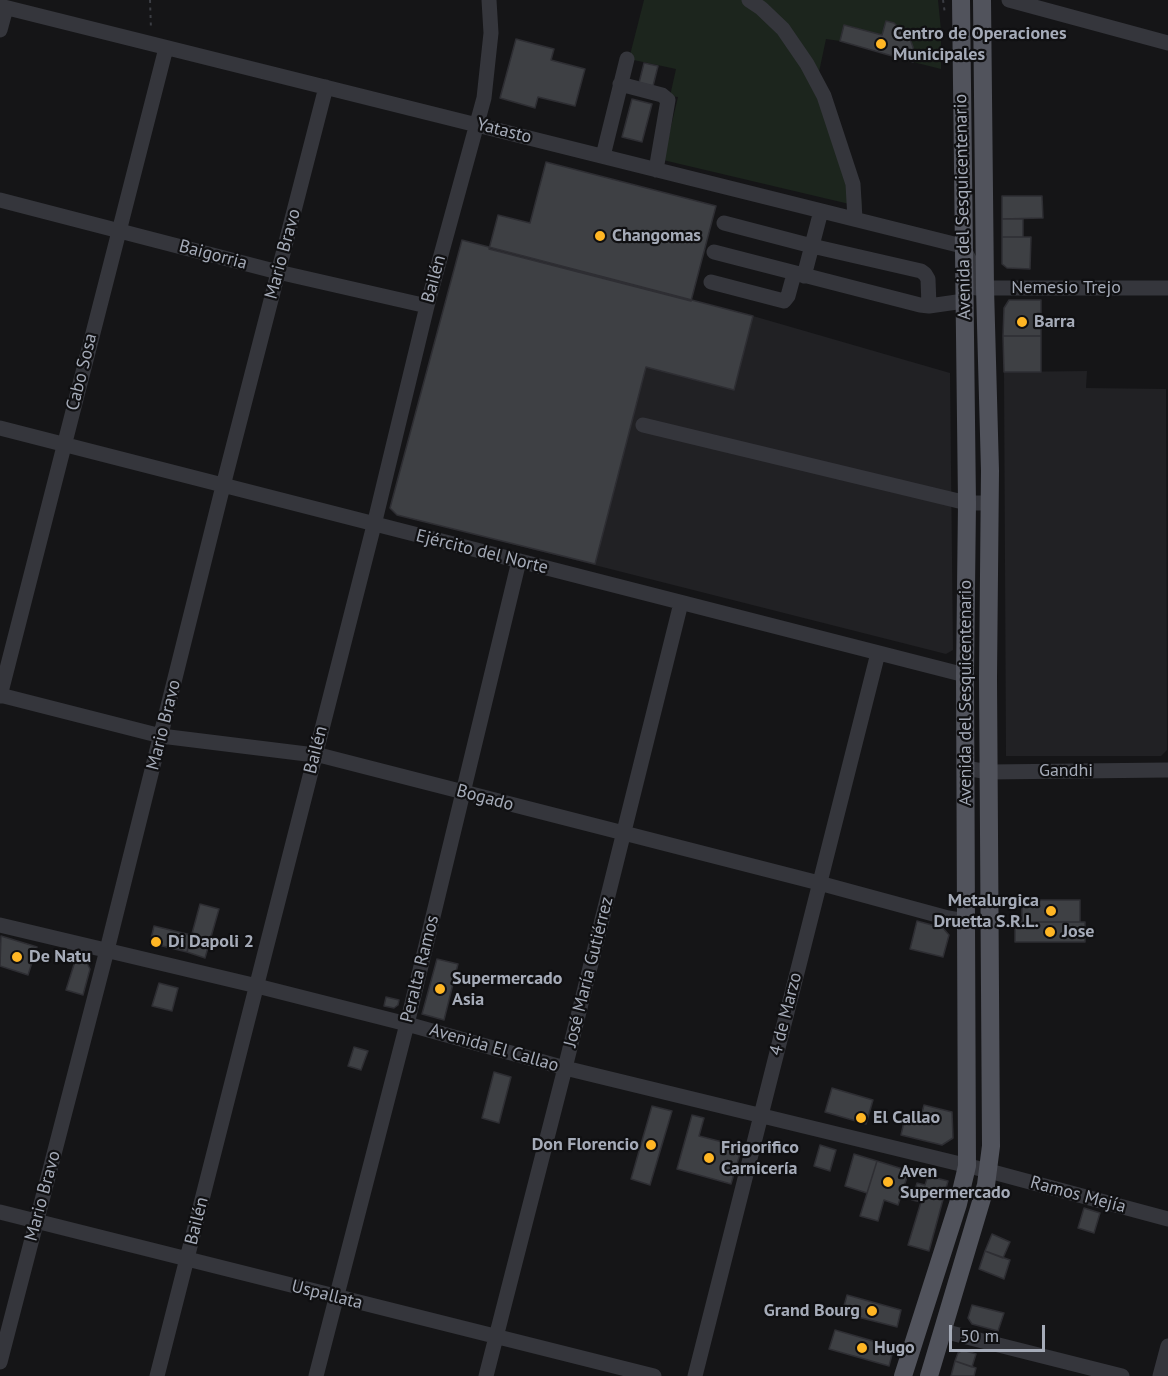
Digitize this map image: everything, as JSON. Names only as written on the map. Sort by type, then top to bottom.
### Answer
[{"type":"main road","name":"Avenida del Sesquicentenario","points":[[903,1376],[958,1204],[967,1166],[964,675],[966,503],[961,0]]},
{"type":"main road","name":"Avenida del Sesquicentenario","points":[[929,1376],[989,1171],[991,1146],[990,503],[982,0]]},
{"type":"street","name":"Bailén","points":[[157,1376],[374,525],[427,306],[484,98],[491,33],[489,0]]},
{"type":"street","points":[[749,0],[783,29],[807,64],[824,96],[853,184],[855,219]]},
{"type":"street","points":[[1009,0],[1168,43]]},
{"type":"street","name":"Yatasto","points":[[3,7],[962,246]]},
{"type":"street","points":[[0,30],[3,7]]},
{"type":"street","name":"Cabo Sosa","points":[[0,696],[166,48]]},
{"type":"street","points":[[603,156],[627,59]]},
{"type":"street","points":[[620,84],[662,95],[668,100],[656,170]]},
{"type":"street","name":"Mario Bravo","points":[[0,1362],[326,87]]},
{"type":"street","name":"Baigorria","points":[[0,200],[278,272],[427,306]]},
{"type":"street","points":[[711,282],[784,301],[789,296],[812,246],[820,211]]},
{"type":"street","points":[[714,252],[929,306],[928,279],[921,271],[724,223]]},
{"type":"street","points":[[962,246],[985,288]]},
{"type":"street","name":"Nemesio Trejo","points":[[929,306],[985,288],[1168,288]]},
{"type":"street","points":[[643,425],[966,503],[990,503]]},
{"type":"street","name":"Ejército del Norte","points":[[0,428],[964,675]]},
{"type":"street","name":"Peralta Ramos","points":[[316,1376],[407,1024],[519,561]]},
{"type":"street","name":"José María Gutiérrez","points":[[486,1376],[566,1068],[622,834],[681,603]]},
{"type":"street","name":"4 de Marzo","points":[[695,1376],[878,653]]},
{"type":"street","name":"Bogado","points":[[0,696],[161,736],[314,755],[966,921]]},
{"type":"street","name":"Gandhi","points":[[965,768],[989,772],[1168,770]]},
{"type":"street","name":"Avenida El Callao","points":[[0,925],[257,986],[566,1068],[989,1171]]},
{"type":"street","name":"Ramos Mejía","points":[[989,1171],[1168,1219]]},
{"type":"street","name":"Uspallata","points":[[0,1212],[654,1376]]},
{"type":"street","points":[[944,1331],[1122,1376]]},
{"type":"street","points":[[1160,1376],[1168,1346]]},
{"type":"path","points":[[149,44],[150,0]]},
{"type":"shaded area","points":[[644,0],[938,0],[941,69],[913,62],[913,47],[910,38],[894,23],[887,21],[882,35],[845,25],[840,41],[826,39],[819,72],[860,184],[862,207],[663,160],[678,97],[670,96],[676,69],[629,59]]},
{"type":"shaded area","points":[[462,240],[753,316],[950,373],[953,650],[946,654],[397,515],[390,508]]},
{"type":"shaded area","points":[[1087,371],[1086,388],[1166,389],[1167,750],[1161,756],[1006,756],[1004,372]]},
{"type":"building","name":"Centro de Operaciones Municipales","points":[[886,21],[894,23],[910,39],[913,47],[913,62],[840,41],[844,25],[882,35]]},
{"type":"building","points":[[516,39],[554,49],[551,60],[585,69],[575,106],[538,97],[535,108],[500,98]]},
{"type":"building","points":[[644,63],[658,66],[653,86],[639,83]]},
{"type":"building","points":[[632,99],[652,104],[642,142],[622,137]]},
{"type":"building","name":"Changomas","points":[[546,162],[716,206],[691,301],[489,249],[498,215],[530,223]]},
{"type":"building","points":[[1002,196],[1042,196],[1043,218],[1002,219]]},
{"type":"building","points":[[1002,219],[1023,219],[1023,237],[1002,237]]},
{"type":"building","points":[[1002,237],[1031,237],[1030,269],[1007,268],[1002,264]]},
{"type":"building","points":[[462,240],[753,316],[734,390],[646,367],[595,564],[397,515],[390,508]]},
{"type":"building","name":"Barra","points":[[1009,300],[1041,300],[1041,336],[1003,336],[1004,308]]},
{"type":"building","points":[[1003,336],[1041,336],[1041,372],[1004,372]]},
{"type":"building","name":"Metalurgica Druetta S.R.L.","points":[[1022,900],[1080,900],[1080,922],[1022,922]]},
{"type":"building","points":[[200,904],[219,909],[205,958],[187,952]]},
{"type":"building","points":[[917,921],[943,928],[949,935],[943,957],[910,949]]},
{"type":"building","name":"Jose","points":[[1015,922],[1085,922],[1085,942],[1015,942]]},
{"type":"building","points":[[154,926],[191,935],[187,952],[150,943]]},
{"type":"building","name":"De Natu","points":[[1,936],[37,947],[28,975],[0,966]]},
{"type":"building","points":[[76,958],[86,961],[90,969],[83,995],[66,990]]},
{"type":"building","name":"Supermercado Asia","points":[[437,959],[458,964],[444,1020],[422,1014]]},
{"type":"building","points":[[159,983],[178,988],[172,1011],[152,1006]]},
{"type":"building","points":[[386,997],[399,1000],[398,1005],[394,1008],[384,1006]]},
{"type":"building","points":[[354,1047],[368,1051],[361,1070],[348,1066]]},
{"type":"building","points":[[494,1072],[511,1077],[499,1123],[482,1118]]},
{"type":"building","points":[[832,1088],[873,1100],[866,1124],[825,1112]]},
{"type":"building","points":[[924,1105],[952,1112],[953,1138],[942,1145],[901,1135],[906,1113],[921,1117]]},
{"type":"building","name":"Don Florencio","points":[[652,1106],[672,1111],[650,1185],[631,1179]]},
{"type":"building","name":"Frigorifico Carnicería","points":[[692,1115],[704,1118],[699,1136],[742,1147],[731,1184],[677,1169]]},
{"type":"building","points":[[820,1145],[836,1150],[830,1171],[814,1166]]},
{"type":"building","points":[[854,1154],[877,1161],[867,1193],[845,1186]]},
{"type":"building","name":"Aven Supermercado","points":[[877,1161],[909,1171],[898,1205],[884,1200],[878,1221],[860,1216]]},
{"type":"building","points":[[928,1176],[948,1181],[929,1251],[908,1245],[921,1202],[912,1200],[917,1183],[925,1185]]},
{"type":"building","points":[[1084,1208],[1100,1213],[1094,1233],[1078,1228]]},
{"type":"building","points":[[992,1234],[1010,1242],[1003,1258],[985,1251]]},
{"type":"building","points":[[985,1251],[1010,1260],[1004,1279],[979,1269]]},
{"type":"building","name":"Grand Bourg","points":[[847,1295],[901,1310],[897,1327],[842,1313]]},
{"type":"building","points":[[972,1305],[1004,1313],[998,1331],[972,1324],[968,1318]]},
{"type":"building","name":"Hugo","points":[[835,1330],[894,1347],[889,1366],[829,1349]]},
{"type":"building","points":[[963,1350],[976,1354],[972,1367],[955,1361],[958,1353]]},
{"type":"building","points":[[955,1361],[976,1368],[974,1376],[951,1376]]},
{"type":"place","name":"Centro de Operaciones Municipales","points":[[881,44]]},
{"type":"place","name":"Changomas","points":[[600,236]]},
{"type":"place","name":"Barra","points":[[1022,322]]},
{"type":"place","name":"Metalurgica Druetta S.R.L.","points":[[1051,911]]},
{"type":"place","name":"Jose","points":[[1050,932]]},
{"type":"place","name":"Di Dapoli 2","points":[[156,942]]},
{"type":"place","name":"De Natu","points":[[17,957]]},
{"type":"place","name":"Supermercado Asia","points":[[440,989]]},
{"type":"place","name":"El Callao","points":[[861,1118]]},
{"type":"place","name":"Don Florencio","points":[[651,1145]]},
{"type":"place","name":"Frigorifico Carnicería","points":[[709,1158]]},
{"type":"place","name":"Aven Supermercado","points":[[888,1182]]},
{"type":"place","name":"Grand Bourg","points":[[872,1311]]},
{"type":"place","name":"Hugo","points":[[862,1348]]}]
